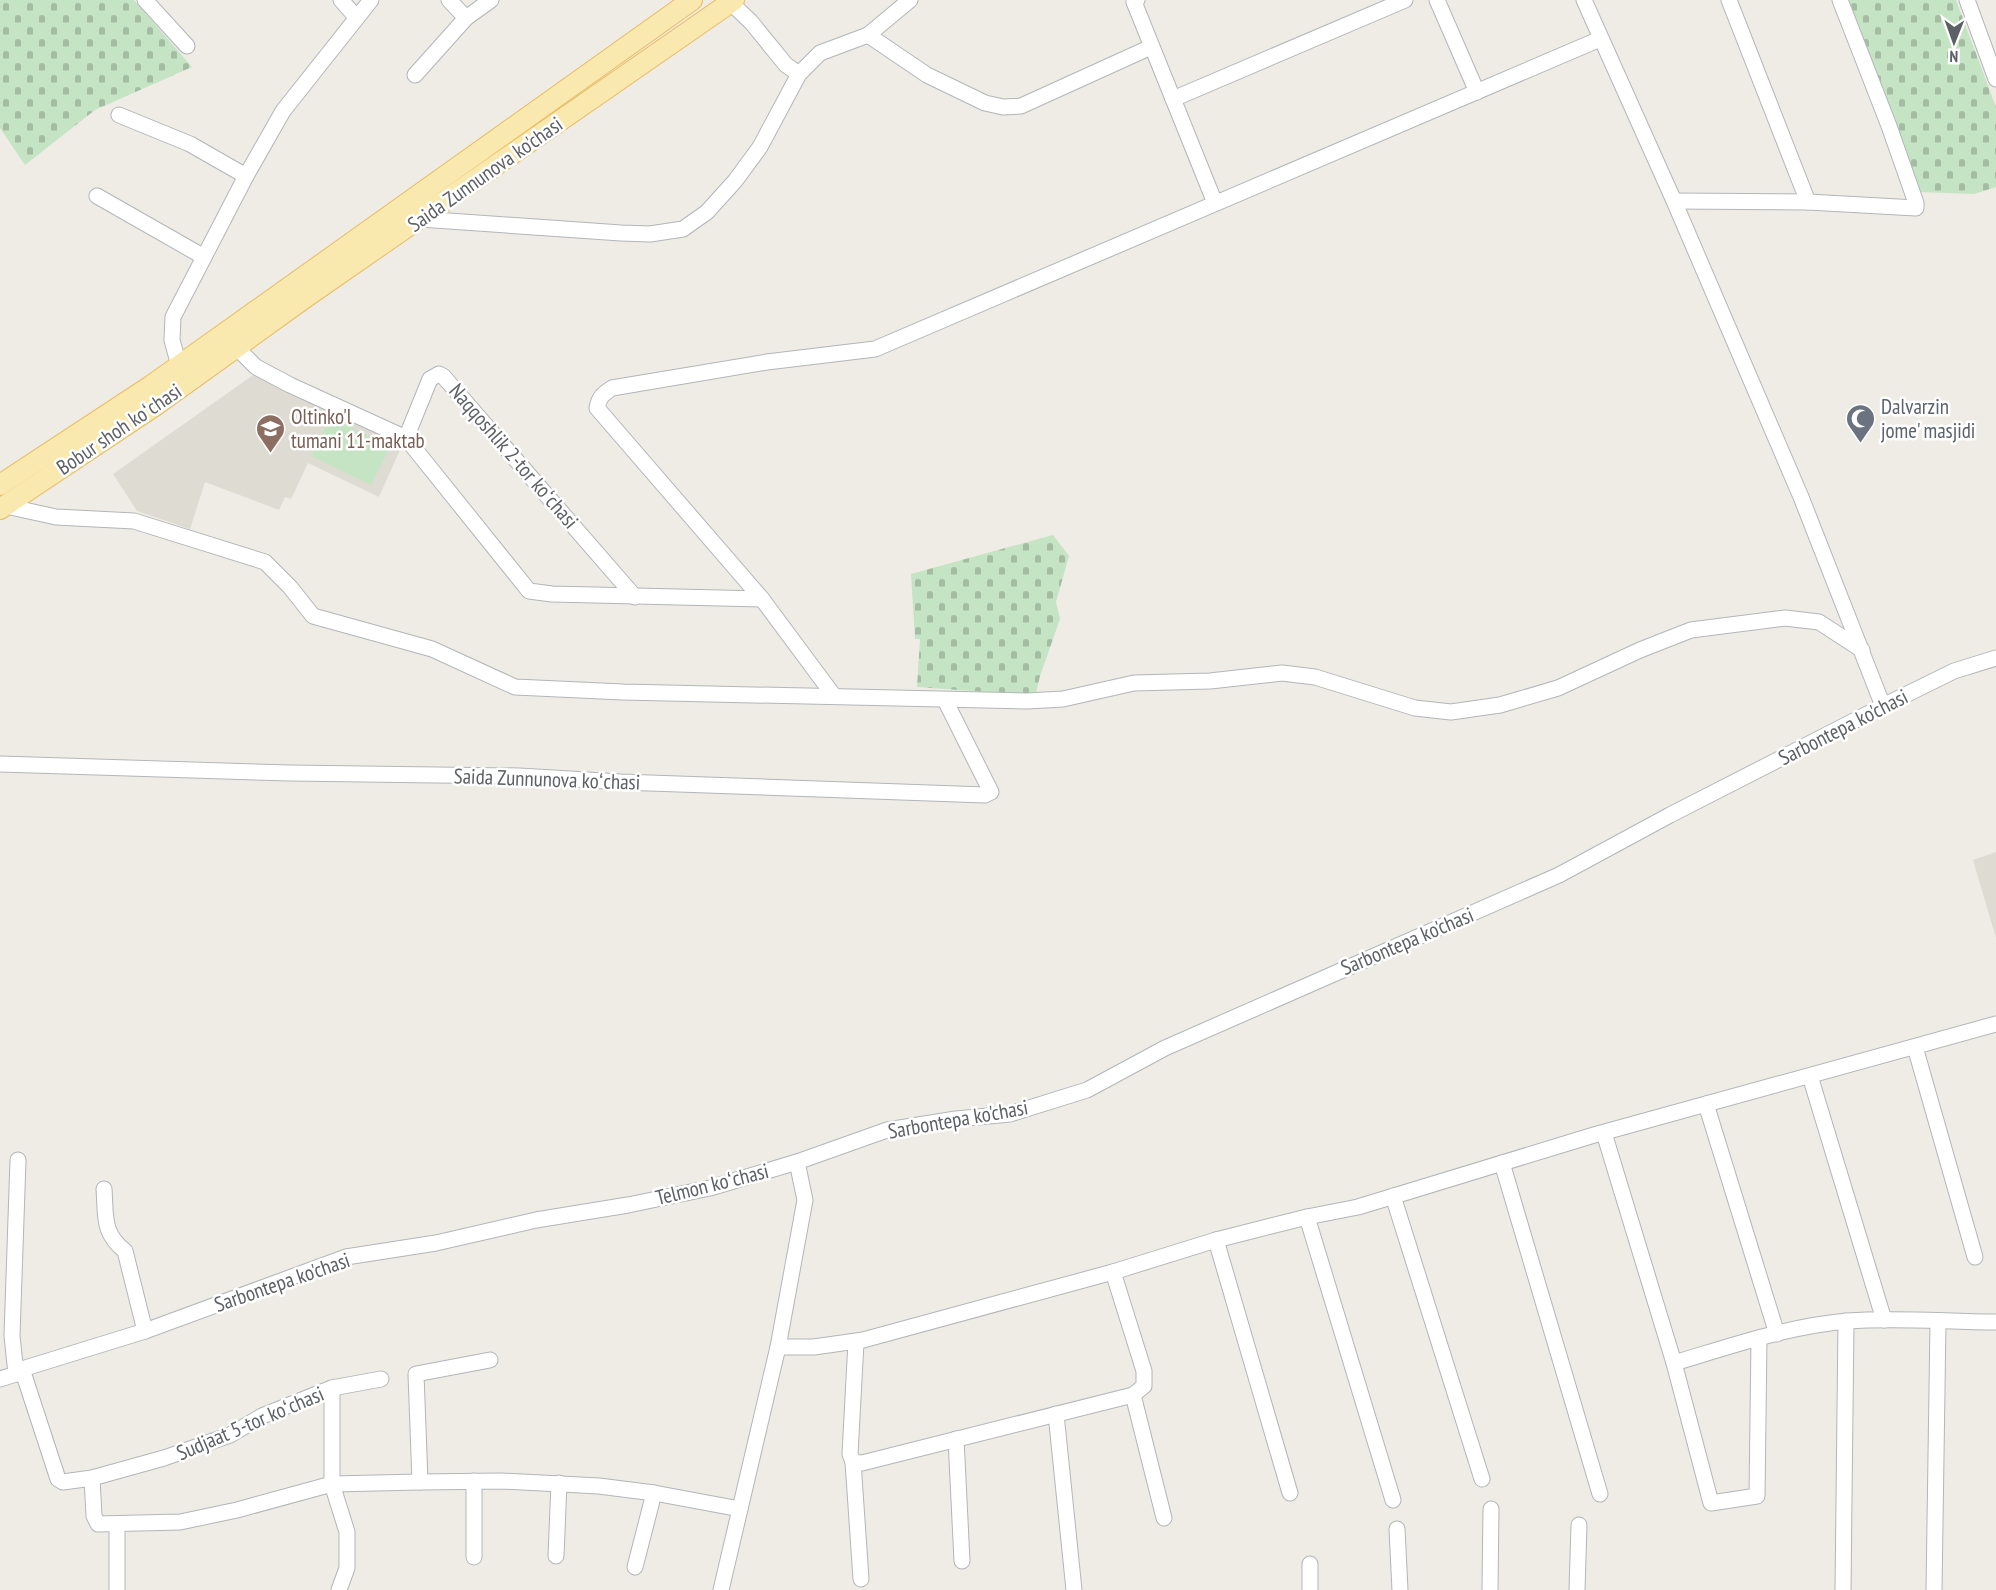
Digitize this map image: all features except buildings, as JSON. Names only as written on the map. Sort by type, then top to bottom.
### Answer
[{"type":"main road","name":"Saida Zunnunova ko'chasi","points":[[230,341],[692,0]]},
{"type":"main road","name":"Saida Zunnunova ko'chasi","points":[[304,288],[420,219],[732,1]]},
{"type":"main road","name":"Bobur shoh koʻchasi","points":[[0,484],[31,466],[179,366],[230,341]]},
{"type":"main road","name":"Bobur shoh koʻchasi","points":[[3,507],[156,405],[230,341]]},
{"type":"street","points":[[145,0],[187,46]]},
{"type":"street","points":[[340,0],[356,17]]},
{"type":"street","points":[[179,366],[172,340],[173,318],[246,176],[283,111],[370,0]]},
{"type":"street","points":[[449,0],[466,18]]},
{"type":"street","points":[[415,75],[466,18],[491,0]]},
{"type":"street","points":[[420,219],[621,233],[650,234],[683,229],[707,212],[735,181],[760,147],[798,74],[820,53],[868,35],[910,0]]},
{"type":"street","points":[[1137,0],[1134,2],[1151,47],[1215,203]]},
{"type":"street","points":[[1173,99],[1405,0]]},
{"type":"street","points":[[1437,0],[1477,92]]},
{"type":"street","points":[[1584,0],[1674,201],[1801,497],[1883,705]]},
{"type":"street","points":[[1729,0],[1808,202]]},
{"type":"street","points":[[1674,201],[1808,202],[1916,208],[1889,126],[1840,0]]},
{"type":"street","points":[[1967,0],[1996,79]]},
{"type":"street","points":[[732,1],[786,65],[798,74]]},
{"type":"street","points":[[868,35],[927,75],[985,103],[1003,107],[1021,105],[1151,47]]},
{"type":"street","points":[[834,696],[762,599],[597,408],[599,398],[604,393],[612,388],[767,362],[875,349],[1600,39]]},
{"type":"street","points":[[119,115],[190,144],[246,176]]},
{"type":"street","points":[[97,196],[204,257]]},
{"type":"street","points":[[230,341],[256,367],[406,438],[529,591],[635,597],[762,599]]},
{"type":"street","name":"Naqqoshlik 2-tor koʻchasi","points":[[406,438],[430,379],[439,374],[443,376],[635,597]]},
{"type":"street","points":[[3,507],[56,517],[134,521],[265,562],[290,587],[313,616],[432,649],[515,687],[623,692],[1027,701],[1063,699],[1134,683],[1210,681],[1282,673],[1315,677],[1415,708],[1450,711],[1500,705],[1558,688],[1640,650],[1691,630],[1785,618],[1819,622],[1862,650]]},
{"type":"street","name":"Sarbontepa ko'chasi","points":[[797,1162],[887,1130],[956,1119],[1010,1114],[1088,1090],[1165,1048],[1559,875],[1883,705],[1954,671],[1996,658]]},
{"type":"street","name":"Saida Zunnunova koʻchasi","points":[[0,764],[290,773],[519,776],[621,782],[986,795],[991,792],[945,700]]},
{"type":"street","points":[[778,1347],[814,1347],[856,1342],[1113,1272],[1216,1240],[1306,1217],[1359,1207],[1604,1133],[1996,1024]]},
{"type":"street","points":[[1914,1047],[1976,1257]]},
{"type":"street","points":[[1810,1076],[1884,1320]]},
{"type":"street","points":[[1706,1104],[1777,1334]]},
{"type":"street","points":[[1604,1133],[1674,1363],[1711,1503],[1757,1497],[1759,1338]]},
{"type":"street","points":[[18,1160],[6,1336],[19,1372]]},
{"type":"street","points":[[721,1590],[778,1347],[805,1200],[797,1162]]},
{"type":"street","name":"Telmon koʻchasi","points":[[628,1205],[710,1188],[797,1162]]},
{"type":"street","points":[[1502,1163],[1600,1494]]},
{"type":"street","points":[[104,1190],[108,1232],[116,1244],[125,1251],[145,1330]]},
{"type":"street","points":[[1393,1196],[1482,1479]]},
{"type":"street","name":"Sarbontepa ko'chasi","points":[[0,1379],[145,1330],[345,1257],[436,1243],[536,1220],[628,1205]]},
{"type":"street","points":[[1306,1217],[1393,1500]]},
{"type":"street","points":[[1216,1240],[1290,1493]]},
{"type":"street","points":[[853,1462],[862,1463],[1133,1395],[1143,1386],[1144,1371],[1113,1272]]},
{"type":"street","points":[[1843,1590],[1846,1321]]},
{"type":"street","points":[[1674,1363],[1759,1338],[1846,1321],[1996,1322]]},
{"type":"street","points":[[1934,1590],[1938,1322]]},
{"type":"street","points":[[856,1342],[850,1454],[853,1462],[861,1579]]},
{"type":"street","points":[[420,1482],[416,1374],[490,1360]]},
{"type":"street","name":"Sudjaat 5-tor koʻchasi","points":[[19,1372],[58,1479],[63,1482],[92,1479],[164,1458],[230,1435],[262,1416],[332,1388],[381,1379]]},
{"type":"street","points":[[332,1388],[332,1485],[348,1532],[347,1568],[339,1590]]},
{"type":"street","points":[[1133,1395],[1164,1518]]},
{"type":"street","points":[[1056,1414],[1074,1590]]},
{"type":"street","points":[[956,1439],[962,1561]]},
{"type":"street","points":[[92,1479],[94,1516],[98,1524],[117,1525],[180,1522],[237,1510],[332,1485],[420,1482],[474,1481],[599,1485],[740,1509]]},
{"type":"street","points":[[474,1481],[474,1557]]},
{"type":"street","points":[[556,1556],[559,1483]]},
{"type":"street","points":[[635,1567],[654,1493]]},
{"type":"street","points":[[1490,1590],[1491,1509]]},
{"type":"street","points":[[117,1525],[117,1590]]},
{"type":"street","points":[[1577,1590],[1580,1525]]},
{"type":"street","points":[[1397,1529],[1400,1590]]},
{"type":"street","points":[[1310,1564],[1310,1590]]},
{"type":"shaded area","name":"Oltinko'l tumani 11-maktab","points":[[256,373],[403,443],[379,497],[308,463],[291,499],[285,497],[279,510],[205,482],[190,529],[137,511],[113,474]]},
{"type":"shaded area","points":[[1996,852],[1996,938],[1973,860]]},
{"type":"green space","points":[[0,0],[134,0],[192,67],[95,110],[25,165],[0,128]]},
{"type":"green space","points":[[1849,0],[1956,0],[1996,107],[1996,187],[1974,194],[1918,192]]},
{"type":"green space","points":[[330,417],[390,447],[371,485],[311,456]]},
{"type":"green space","points":[[1053,535],[1069,556],[1056,602],[1060,619],[1036,693],[1015,694],[917,687],[920,639],[915,639],[911,574]]},
{"type":"place","name":"Dalvarzin jome' masjidi","points":[[1860,444]]},
{"type":"place","name":"Oltinko'l tumani 11-maktab","points":[[270,454]]}]
